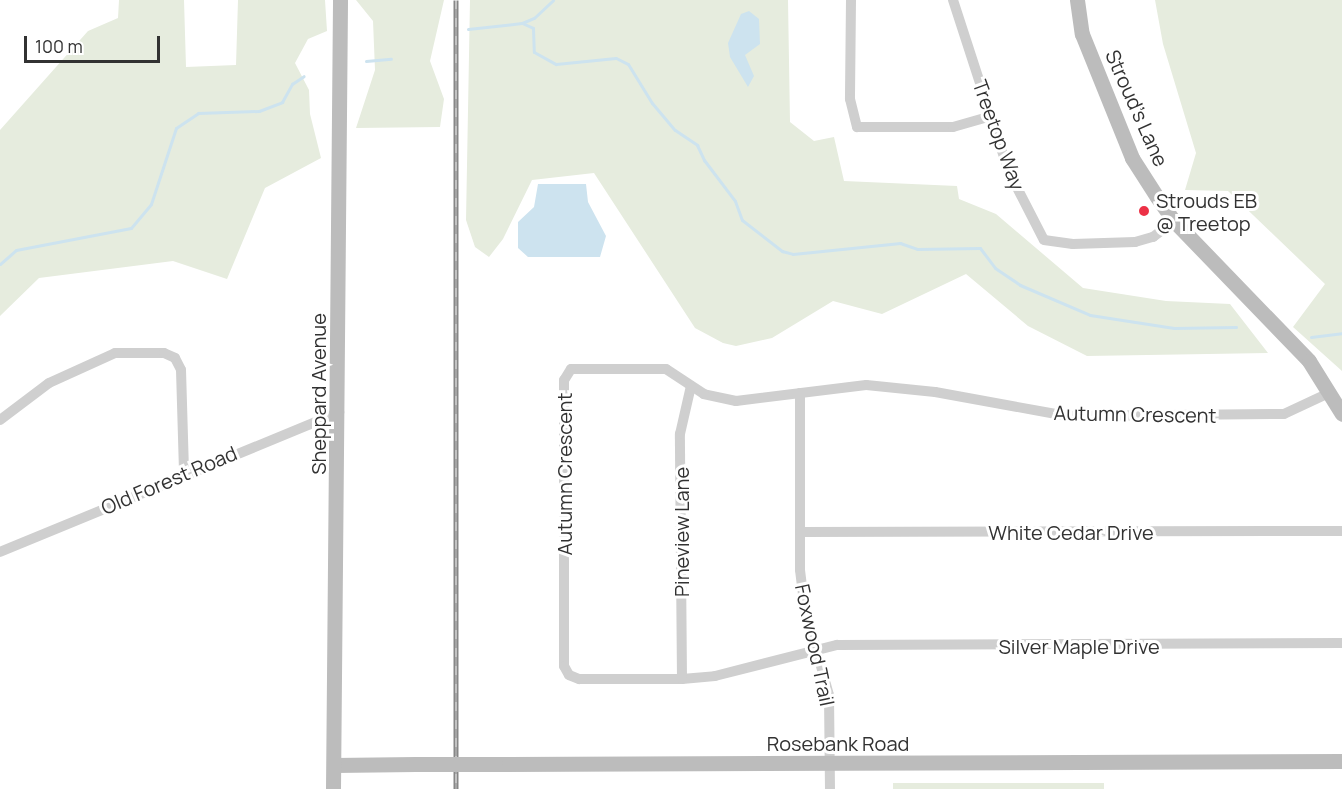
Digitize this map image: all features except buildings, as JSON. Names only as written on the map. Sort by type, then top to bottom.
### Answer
[{"type":"street","name":"Sheppard Avenue","points":[[333,789],[339,412],[340,0]]},
{"type":"street","points":[[851,0],[850,99],[857,127],[953,127],[991,116]]},
{"type":"street","name":"Treetop Way","points":[[952,0],[1009,172],[1044,240],[1073,244],[1135,242],[1153,237],[1174,221]]},
{"type":"street","name":"Stroud's Lane","points":[[1077,0],[1082,34],[1132,158],[1174,221],[1309,362],[1331,392],[1342,414]]},
{"type":"street","points":[[0,420],[49,384],[115,353],[164,353],[176,358],[181,370],[184,474]]},
{"type":"street","name":"Autumn Crescent","points":[[816,649],[715,676],[682,679],[579,679],[569,675],[564,666],[564,380],[571,369],[586,366],[666,369],[704,394],[736,401],[866,385],[894,387],[1078,416],[1284,414],[1331,392]]},
{"type":"street","name":"Pineview Lane","points":[[682,679],[680,434],[691,386]]},
{"type":"street","name":"Foxwood Trail","points":[[800,393],[801,532],[805,609],[829,695],[830,789]]},
{"type":"street","name":"Old Forest Road","points":[[0,552],[184,474],[339,412]]},
{"type":"street","name":"White Cedar Drive","points":[[801,532],[1342,531]]},
{"type":"street","name":"Silver Maple Drive","points":[[816,649],[837,645],[1342,643]]},
{"type":"street","name":"Rosebank Road","points":[[334,765],[829,765],[1342,761]]},
{"type":"shaded area","points":[[119,0],[184,0],[186,67],[236,65],[238,0],[325,0],[327,31],[308,39],[295,63],[309,90],[310,114],[321,158],[265,188],[227,279],[173,261],[39,278],[0,316],[0,130],[88,31],[118,18]]},
{"type":"shaded area","points":[[356,0],[444,0],[430,61],[444,99],[440,127],[356,128],[375,70],[373,21]]},
{"type":"shaded area","points":[[470,0],[788,0],[790,122],[814,141],[834,137],[844,181],[957,186],[959,199],[996,214],[1083,288],[1166,301],[1230,304],[1268,353],[1087,356],[1028,326],[966,274],[882,314],[833,301],[772,338],[736,346],[723,343],[695,328],[594,173],[532,180],[503,239],[489,257],[475,247],[466,220]]},
{"type":"shaded area","points":[[1155,0],[1342,0],[1342,371],[1293,327],[1325,284],[1228,191],[1185,190],[1196,153],[1163,44]]},
{"type":"shaded area","points":[[893,783],[1104,783],[1104,789],[893,789]]},
{"type":"water","points":[[749,11],[759,19],[760,44],[745,55],[754,76],[748,87],[730,57],[728,43],[741,14]]},
{"type":"water","points":[[538,184],[586,184],[588,202],[606,236],[600,257],[528,257],[518,248],[518,222],[534,207]]},
{"type":"waterway","points":[[468,29],[522,23],[534,18],[553,0]]},
{"type":"waterway","points":[[522,23],[533,28],[534,52],[556,64],[616,58],[628,64],[652,103],[675,130],[697,145],[704,160],[735,201],[742,220],[782,251],[793,254],[900,243],[917,249],[980,248],[995,268],[1020,285],[1090,315],[1174,328],[1236,327]]},
{"type":"waterway","points":[[366,61],[391,59]]},
{"type":"waterway","points":[[0,264],[16,250],[131,228],[151,204],[176,128],[198,113],[259,111],[282,102],[292,84],[304,76]]},
{"type":"waterway","points":[[1311,337],[1342,333]]},
{"type":"railway","points":[[456,0],[456,789]]},
{"type":"place","name":"Strouds EB @ Treetop","points":[[1144,211]]}]
